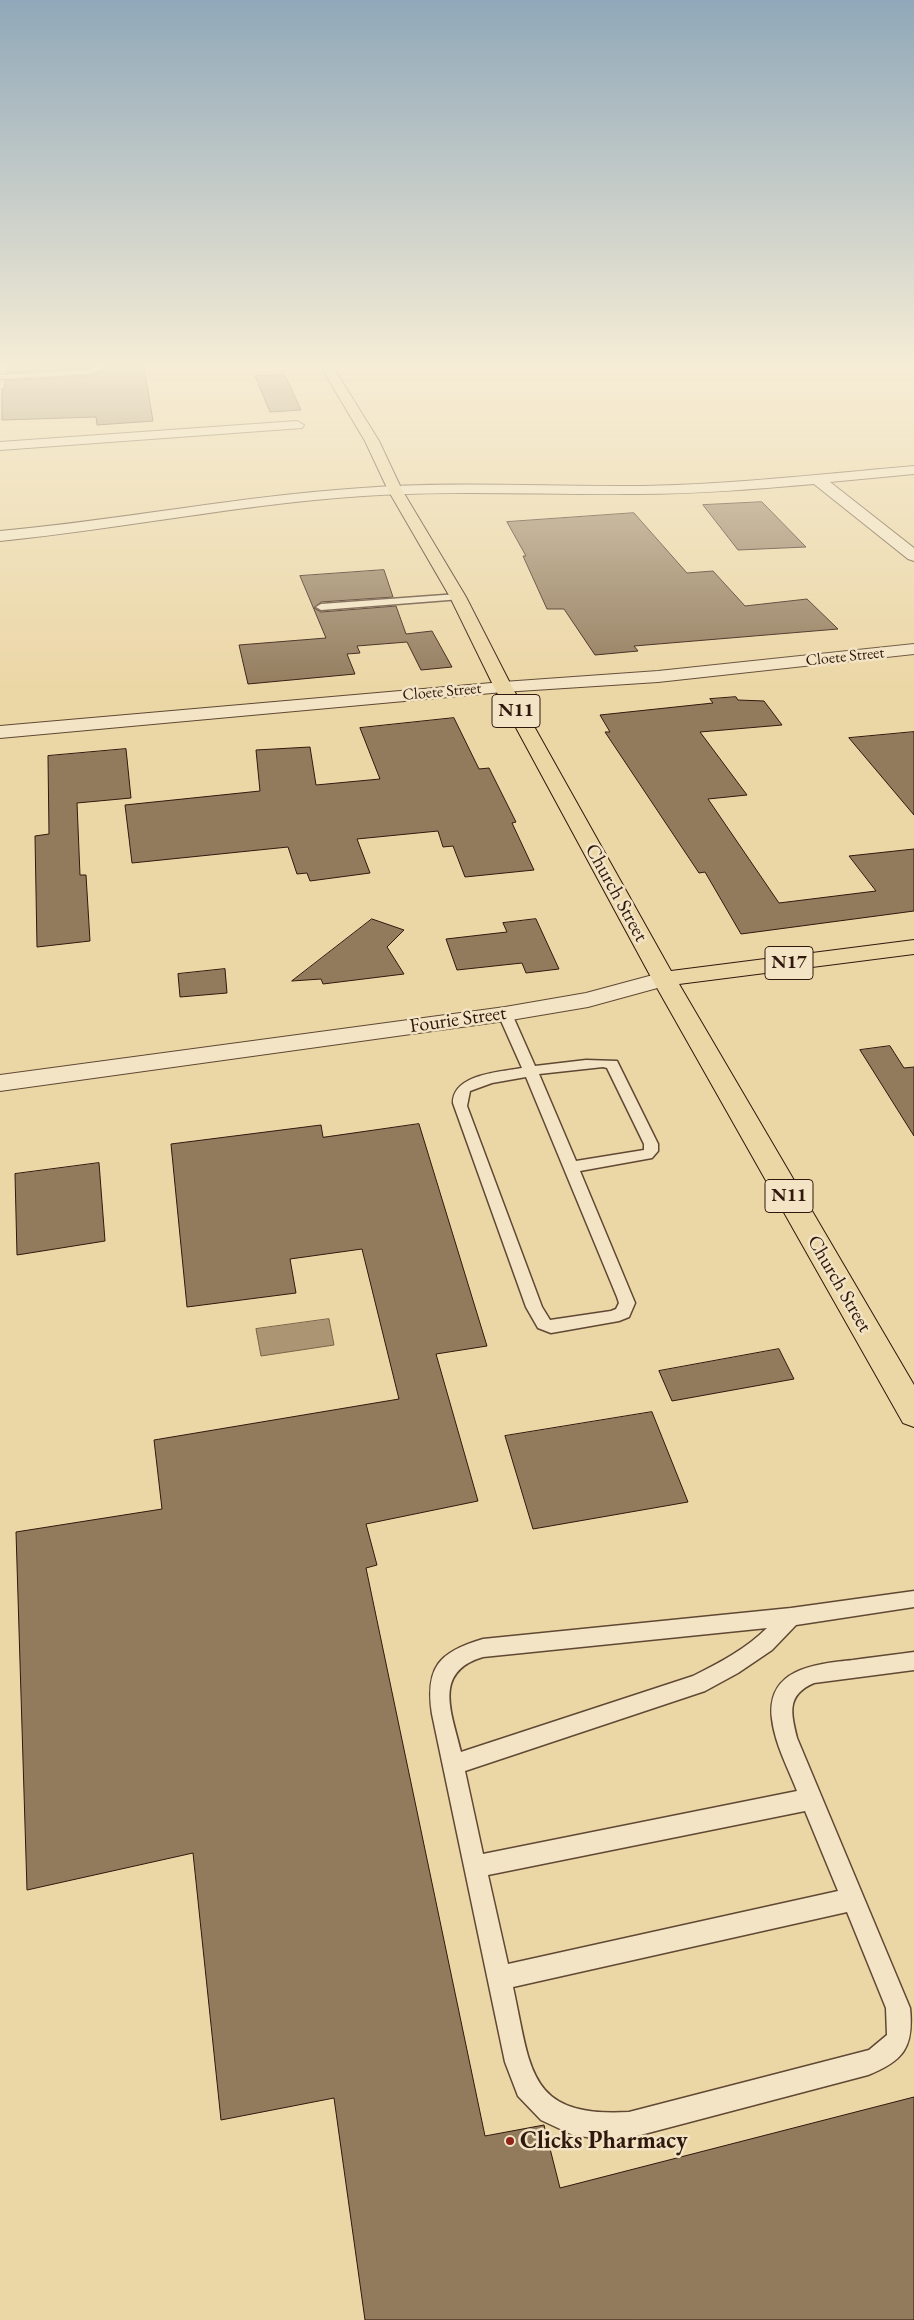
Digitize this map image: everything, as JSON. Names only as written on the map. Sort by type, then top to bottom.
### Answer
[{"type":"highway","name":"Church Street","points":[[387,475],[458,597],[503,687],[664,979],[914,1414]]},
{"type":"highway","name":"Fourie Street","points":[[664,979],[914,947]]},
{"type":"street","points":[[0,536],[98,527],[309,497],[395,490],[679,490],[849,475]]},
{"type":"street","points":[[816,478],[914,556]]},
{"type":"street","name":"Cloete Street","points":[[0,732],[503,687],[584,684],[699,674],[914,649]]},
{"type":"street","name":"Fourie Street","points":[[0,1082],[505,1014],[588,1000],[664,979]]},
{"type":"lane","points":[[321,607],[458,597]]},
{"type":"lane","points":[[505,1014],[532,1072],[571,1167],[625,1296],[626,1308],[623,1313],[613,1317],[551,1327],[544,1324],[534,1307],[460,1106],[461,1093],[469,1085],[532,1072],[599,1061],[612,1064],[650,1144],[651,1151],[647,1155],[571,1167]]},
{"type":"lane","points":[[914,1599],[791,1617],[483,1648],[464,1652],[441,1674],[438,1692],[517,2062],[528,2089],[544,2109],[573,2123],[596,2128],[629,2125],[868,2064],[896,2047],[901,2033],[898,2008],[811,1799],[781,1720],[781,1700],[788,1688],[801,1678],[812,1674],[914,1660]]},
{"type":"lane","points":[[453,1765],[698,1684],[731,1667],[766,1644],[791,1617]]},
{"type":"lane","points":[[475,1867],[811,1799]]},
{"type":"lane","points":[[499,1978],[852,1898]]},
{"type":"shaded area","points":[[329,1319],[334,1345],[261,1356],[256,1329]]},
{"type":"building","points":[[762,502],[806,547],[738,550],[703,505]]},
{"type":"building","points":[[634,513],[687,573],[713,571],[745,606],[807,599],[838,629],[634,646],[638,651],[595,655],[564,609],[547,609],[523,556],[526,556],[507,522]]},
{"type":"building","points":[[384,570],[393,597],[321,602],[314,608],[321,612],[396,606],[406,634],[432,631],[452,667],[421,670],[407,642],[357,646],[360,653],[347,654],[355,674],[248,684],[239,645],[326,638],[300,576]]},
{"type":"building","points":[[736,697],[738,700],[764,701],[782,725],[700,732],[747,795],[708,799],[779,903],[876,891],[849,856],[914,849],[914,911],[741,934],[705,872],[699,873],[605,732],[610,732],[600,715],[713,703],[710,699]]},
{"type":"building","points":[[454,718],[479,769],[489,768],[516,822],[512,823],[534,870],[465,877],[453,846],[443,847],[438,831],[357,839],[370,873],[310,881],[307,873],[297,874],[288,847],[132,863],[125,805],[260,791],[256,750],[310,747],[316,785],[380,779],[360,728]]},
{"type":"building","points":[[914,732],[914,815],[849,738]]},
{"type":"building","points":[[126,749],[131,798],[77,803],[80,875],[86,875],[90,941],[37,947],[35,836],[49,834],[48,756]]},
{"type":"building","points":[[372,919],[404,930],[387,947],[404,974],[323,984],[321,979],[292,981]]},
{"type":"building","points":[[536,919],[559,969],[526,973],[522,963],[457,970],[446,939],[507,932],[503,923]]},
{"type":"building","points":[[225,969],[227,993],[180,997],[178,974]]},
{"type":"building","points":[[890,1046],[904,1068],[914,1067],[914,1136],[860,1050]]},
{"type":"building","points":[[419,1124],[487,1346],[436,1354],[478,1501],[366,1524],[377,1565],[366,1568],[485,2136],[544,2125],[560,2188],[914,2097],[914,2320],[365,2320],[334,2098],[221,2120],[193,1853],[27,1890],[16,1532],[162,1509],[154,1440],[399,1399],[362,1249],[290,1259],[296,1293],[187,1307],[171,1144],[321,1125],[323,1137]]},
{"type":"building","points":[[99,1163],[105,1241],[17,1255],[15,1174]]},
{"type":"building","points":[[779,1349],[794,1379],[672,1401],[659,1371]]},
{"type":"building","points":[[652,1412],[688,1502],[533,1529],[505,1436]]},
{"type":"place","name":"Clicks Pharmacy","points":[[510,2141]]}]
